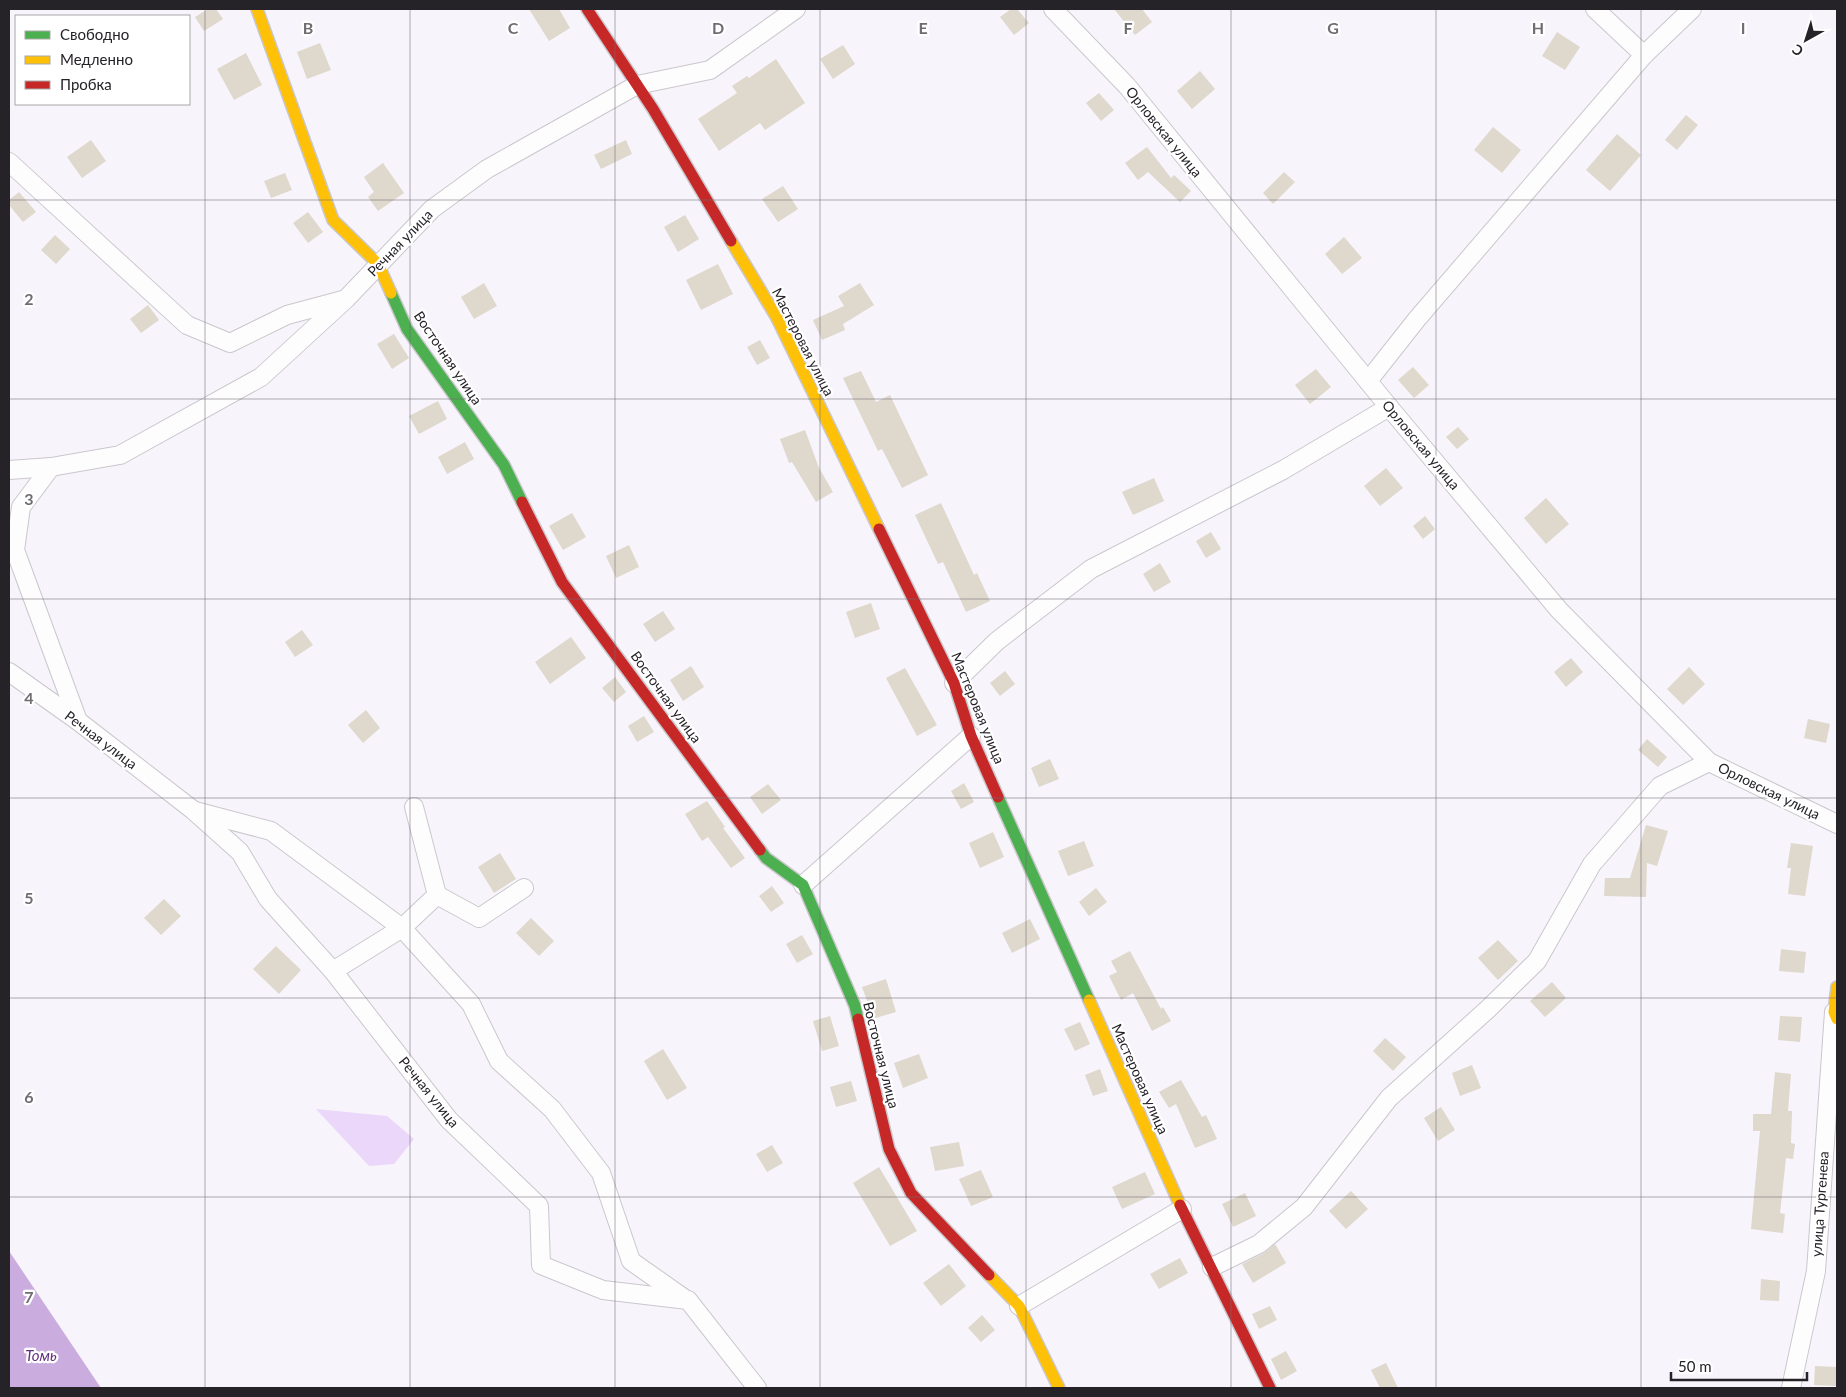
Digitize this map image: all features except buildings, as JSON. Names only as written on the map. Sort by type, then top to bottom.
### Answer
[{"type":"street","name":"Восточная улица","points":[[257,9],[333,220],[378,264],[407,329],[504,465],[562,582],[766,858],[803,885],[855,1006],[889,1149],[911,1193],[1018,1306],[1059,1388]]},
{"type":"street","name":"Мастеровая улица","points":[[587,9],[638,85],[777,318],[954,683],[971,736],[1182,1209],[1270,1388]]},
{"type":"street","name":"Речная улица","points":[[9,470],[51,467],[120,455],[261,377],[346,299],[432,209],[487,169],[638,85],[710,70],[796,9]]},
{"type":"street","name":"Орловская улица","points":[[1053,9],[1127,86],[1389,407],[1559,610],[1709,762],[1837,824]]},
{"type":"street","points":[[1595,9],[1644,55]]},
{"type":"street","points":[[1368,381],[1417,319],[1644,55],[1692,9]]},
{"type":"street","points":[[9,162],[187,325],[230,343],[287,315],[346,299]]},
{"type":"street","points":[[954,683],[997,641],[1091,569],[1283,470],[1389,407]]},
{"type":"street","points":[[51,467],[21,507],[15,550],[78,722]]},
{"type":"street","name":"Речная улица","points":[[9,672],[193,810],[240,852],[268,899],[333,971],[449,1120],[539,1206],[541,1265],[603,1290],[688,1300]]},
{"type":"street","points":[[803,885],[971,736]]},
{"type":"street","points":[[1212,1267],[1259,1244],[1304,1207],[1389,1098],[1537,961],[1592,864],[1660,786],[1709,762]]},
{"type":"street","points":[[414,807],[437,895],[479,918],[524,888]]},
{"type":"street","name":"Речная улица","points":[[193,810],[272,831],[402,928],[471,1004],[499,1061],[552,1109],[602,1172],[631,1261],[688,1300],[757,1388]]},
{"type":"street","points":[[333,971],[402,928],[437,895]]},
{"type":"street","name":"улица Тургенева","points":[[1791,1388],[1816,1271],[1837,987]]},
{"type":"street","points":[[1018,1306],[1182,1209]]},
{"type":"shaded area","points":[[316,1109],[387,1116],[414,1139],[394,1164],[369,1166]]},
{"type":"water","name":"Томь","points":[[9,1251],[101,1388],[9,1388]]},
{"type":"traffic: fast","points":[[391,293],[407,329],[504,465],[522,502]]},
{"type":"traffic: fast","points":[[998,797],[1089,1000]]},
{"type":"traffic: fast","points":[[760,850],[766,858],[803,885],[855,1006],[858,1019]]},
{"type":"traffic: slow","points":[[257,9],[333,220],[378,264],[391,293]]},
{"type":"traffic: slow","points":[[731,241],[777,318],[879,529]]},
{"type":"traffic: slow","points":[[1837,987],[1834,1012],[1837,1019]]},
{"type":"traffic: slow","points":[[1089,1000],[1180,1205]]},
{"type":"traffic: slow","points":[[989,1275],[1019,1306],[1059,1388]]},
{"type":"traffic: jam","points":[[587,9],[653,109],[731,241]]},
{"type":"traffic: jam","points":[[522,502],[562,582],[760,850]]},
{"type":"traffic: jam","points":[[879,529],[954,683],[971,736],[998,797]]},
{"type":"traffic: jam","points":[[858,1019],[889,1149],[911,1193],[989,1275]]},
{"type":"traffic: jam","points":[[1180,1205],[1270,1388]]}]
